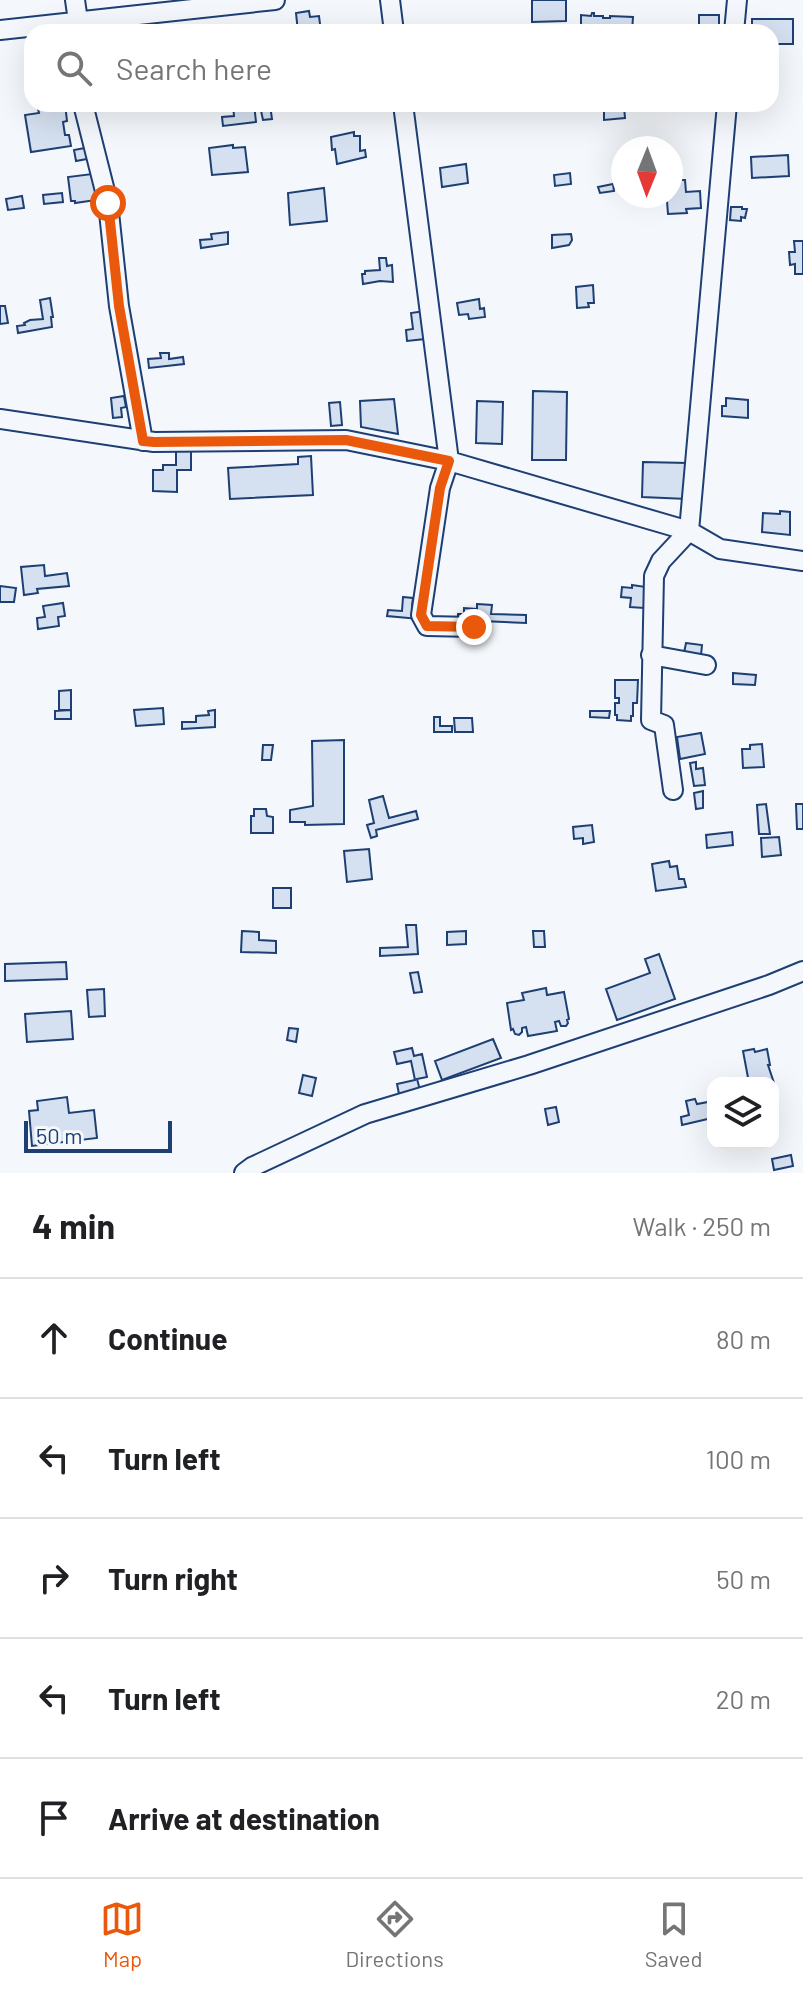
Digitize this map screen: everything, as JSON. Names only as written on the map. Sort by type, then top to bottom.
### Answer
[{"type":"street","points":[[69,24],[75,0]]},
{"type":"street","points":[[77,24],[275,0]]},
{"type":"street","points":[[390,0],[393,24]]},
{"type":"street","points":[[735,24],[737,0]]},
{"type":"street","points":[[0,30],[24,28]]},
{"type":"street","points":[[85,112],[108,203],[119,306],[143,441]]},
{"type":"street","points":[[404,112],[449,461],[440,488],[421,615],[427,626],[474,627]]},
{"type":"street","points":[[673,790],[664,725],[651,720],[654,576],[661,561],[689,531],[726,112]]},
{"type":"street","points":[[0,419],[154,442],[346,440],[449,461],[689,531],[720,549],[803,561]]},
{"type":"street","points":[[651,655],[706,665]]},
{"type":"street","points":[[244,1173],[365,1114],[529,1065],[803,971]]},
{"type":"building","points":[[532,0],[566,0],[566,21],[532,22]]},
{"type":"building","points":[[309,11],[310,17],[319,16],[320,24],[297,24],[296,13]]},
{"type":"building","points":[[594,13],[594,16],[603,18],[633,17],[633,24],[581,24],[581,15],[591,16]]},
{"type":"building","points":[[699,15],[719,15],[719,24],[699,24]]},
{"type":"building","points":[[752,19],[793,19],[793,44],[779,44],[779,24],[752,24]]},
{"type":"building","points":[[66,112],[67,121],[63,122],[71,146],[31,152],[25,115]]},
{"type":"building","points":[[234,112],[255,112],[256,122],[223,126],[222,117],[234,116]]},
{"type":"building","points":[[261,112],[271,112],[272,119],[263,120]]},
{"type":"building","points":[[604,112],[624,112],[625,118],[604,120]]},
{"type":"building","points":[[354,132],[354,136],[360,136],[360,151],[365,150],[366,157],[337,164],[331,137]]},
{"type":"building","points":[[101,145],[103,156],[76,161],[74,150]]},
{"type":"building","points":[[233,145],[233,148],[245,147],[248,172],[212,175],[209,148]]},
{"type":"building","points":[[788,155],[789,176],[752,178],[751,157]]},
{"type":"building","points":[[466,164],[468,183],[442,187],[440,168]]},
{"type":"building","points":[[100,173],[103,199],[71,201],[68,177]]},
{"type":"building","points":[[570,173],[571,184],[555,186],[554,175]]},
{"type":"building","points":[[683,180],[686,192],[700,191],[701,208],[686,209],[687,213],[668,214],[668,208],[683,208]]},
{"type":"building","points":[[611,184],[611,191],[600,193],[598,187]]},
{"type":"building","points":[[324,188],[327,221],[290,225],[288,193]]},
{"type":"building","points":[[62,193],[63,202],[44,204],[43,195]]},
{"type":"building","points":[[22,196],[24,208],[8,210],[6,199]]},
{"type":"building","points":[[731,207],[747,209],[745,218],[741,217],[741,221],[730,220]]},
{"type":"building","points":[[228,232],[228,244],[201,248],[200,240],[212,239],[211,234]]},
{"type":"building","points":[[571,234],[569,245],[552,248],[552,235]]},
{"type":"building","points":[[794,241],[803,241],[803,274],[795,274],[795,264],[790,265],[789,252],[795,252]]},
{"type":"building","points":[[379,258],[386,258],[387,266],[392,265],[393,282],[363,284],[362,274],[365,271],[380,270]]},
{"type":"building","points":[[593,285],[594,303],[588,303],[589,307],[577,308],[576,287]]},
{"type":"building","points":[[50,298],[52,327],[18,333],[17,326],[25,325],[30,320],[43,319],[40,300]]},
{"type":"building","points":[[479,299],[485,317],[469,319],[468,314],[459,315],[457,303]]},
{"type":"building","points":[[0,306],[5,306],[8,323],[0,324]]},
{"type":"building","points":[[425,311],[425,339],[407,341],[406,330],[413,329],[411,313]]},
{"type":"building","points":[[160,353],[169,353],[169,359],[183,357],[184,364],[149,368],[148,359],[161,358]]},
{"type":"building","points":[[533,391],[567,392],[566,460],[532,460]]},
{"type":"building","points":[[124,396],[126,407],[121,408],[122,417],[113,418],[111,398]]},
{"type":"building","points":[[726,398],[748,400],[748,418],[722,416]]},
{"type":"building","points":[[394,399],[398,434],[361,427],[360,401]]},
{"type":"building","points":[[477,401],[503,402],[502,444],[476,443]]},
{"type":"building","points":[[340,402],[342,425],[331,426],[329,403]]},
{"type":"building","points":[[176,449],[191,449],[191,470],[177,470],[177,492],[153,491],[153,470],[163,470],[163,465],[176,465]]},
{"type":"building","points":[[311,456],[313,495],[230,499],[228,468],[298,464],[298,457]]},
{"type":"building","points":[[643,462],[688,463],[687,499],[642,497]]},
{"type":"building","points":[[780,511],[790,512],[790,535],[762,532],[763,513],[780,514]]},
{"type":"building","points":[[44,565],[45,576],[67,573],[69,586],[37,589],[38,593],[24,595],[21,567]]},
{"type":"building","points":[[632,585],[646,587],[644,608],[630,607],[631,598],[621,597],[622,587],[632,588]]},
{"type":"building","points":[[0,586],[16,588],[14,602],[0,602]]},
{"type":"building","points":[[403,597],[413,598],[412,606],[420,607],[419,619],[387,616],[388,610],[402,611]]},
{"type":"building","points":[[63,603],[65,616],[58,617],[59,626],[38,629],[37,618],[45,617],[43,606]]},
{"type":"building","points":[[477,604],[492,605],[491,614],[526,615],[526,623],[458,620],[458,614],[464,614],[464,608],[477,609]]},
{"type":"building","points":[[686,643],[702,645],[701,655],[684,653]]},
{"type":"building","points":[[733,673],[756,675],[755,685],[733,684]]},
{"type":"building","points":[[615,680],[638,680],[637,703],[633,703],[631,721],[617,720],[615,715],[615,703],[619,703],[619,698],[615,698]]},
{"type":"building","points":[[71,690],[71,710],[59,710],[59,691]]},
{"type":"building","points":[[163,708],[164,724],[136,726],[134,710]]},
{"type":"building","points":[[71,710],[71,719],[55,719],[55,711]]},
{"type":"building","points":[[215,710],[215,727],[182,729],[182,722],[196,722],[196,716],[209,715],[208,711]]},
{"type":"building","points":[[590,711],[610,711],[609,718],[590,717]]},
{"type":"building","points":[[434,717],[440,717],[440,726],[452,726],[452,732],[434,732]]},
{"type":"building","points":[[454,718],[472,718],[473,732],[455,732]]},
{"type":"building","points":[[701,733],[705,754],[680,759],[677,737]]},
{"type":"building","points":[[344,740],[344,824],[305,825],[305,822],[290,822],[290,810],[313,806],[312,741]]},
{"type":"building","points":[[762,744],[764,767],[743,768],[742,749]]},
{"type":"building","points":[[263,745],[273,745],[271,760],[262,760]]},
{"type":"building","points":[[696,762],[696,769],[703,768],[705,785],[694,786],[690,763]]},
{"type":"building","points":[[703,791],[703,808],[696,809],[694,793]]},
{"type":"building","points":[[383,796],[389,818],[416,811],[418,819],[376,830],[377,836],[371,838],[367,825],[374,823],[369,800]]},
{"type":"building","points":[[766,804],[770,834],[759,834],[757,805]]},
{"type":"building","points":[[796,804],[803,804],[803,829],[797,829]]},
{"type":"building","points":[[254,809],[266,809],[267,816],[273,817],[273,833],[251,833]]},
{"type":"building","points":[[592,825],[594,842],[583,844],[583,838],[574,839],[573,827]]},
{"type":"building","points":[[732,832],[733,845],[707,848],[706,835]]},
{"type":"building","points":[[779,837],[781,855],[762,857],[761,838]]},
{"type":"building","points":[[369,849],[372,879],[347,882],[344,851]]},
{"type":"building","points":[[669,861],[670,867],[677,866],[679,879],[684,879],[686,887],[656,891],[652,864]]},
{"type":"building","points":[[273,888],[291,888],[291,908],[273,908]]},
{"type":"building","points":[[406,925],[416,925],[418,954],[380,956],[380,948],[408,947]]},
{"type":"building","points":[[242,931],[259,932],[259,940],[276,941],[276,953],[241,952]]},
{"type":"building","points":[[466,931],[466,944],[447,945],[447,932]]},
{"type":"building","points":[[533,931],[544,931],[545,947],[534,947]]},
{"type":"building","points":[[659,954],[675,999],[617,1020],[606,989],[650,973],[645,959]]},
{"type":"building","points":[[66,962],[67,979],[5,981],[5,964]]},
{"type":"building","points":[[418,972],[422,992],[414,993],[410,973]]},
{"type":"building","points":[[546,988],[547,995],[564,992],[569,1019],[566,1026],[561,1026],[559,1021],[555,1022],[557,1031],[528,1036],[526,1027],[519,1035],[515,1034],[511,1030],[507,1003],[524,1000],[522,993]]},
{"type":"building","points":[[104,989],[105,1016],[89,1017],[87,990]]},
{"type":"building","points":[[71,1011],[73,1039],[27,1042],[25,1014]]},
{"type":"building","points":[[289,1028],[298,1029],[296,1042],[287,1040]]},
{"type":"building","points":[[493,1039],[501,1058],[442,1080],[435,1061]]},
{"type":"building","points":[[412,1048],[414,1056],[422,1054],[427,1077],[417,1079],[420,1090],[399,1094],[397,1084],[415,1080],[411,1061],[397,1064],[394,1052]]},
{"type":"building","points":[[767,1049],[772,1077],[748,1077],[743,1051]]},
{"type":"building","points":[[303,1075],[316,1078],[312,1096],[299,1093]]},
{"type":"building","points":[[67,1097],[69,1113],[94,1110],[97,1138],[32,1146],[29,1111],[38,1110],[37,1101]]},
{"type":"building","points":[[695,1099],[697,1104],[707,1102],[707,1119],[682,1125],[681,1117],[689,1115],[686,1101]]},
{"type":"building","points":[[556,1107],[559,1122],[548,1125],[545,1109]]},
{"type":"building","points":[[791,1155],[793,1166],[774,1170],[772,1159]]},
{"type":"route","points":[[108,203],[119,306],[143,441],[346,440],[449,461],[440,488],[421,615],[427,626],[474,627]]}]
